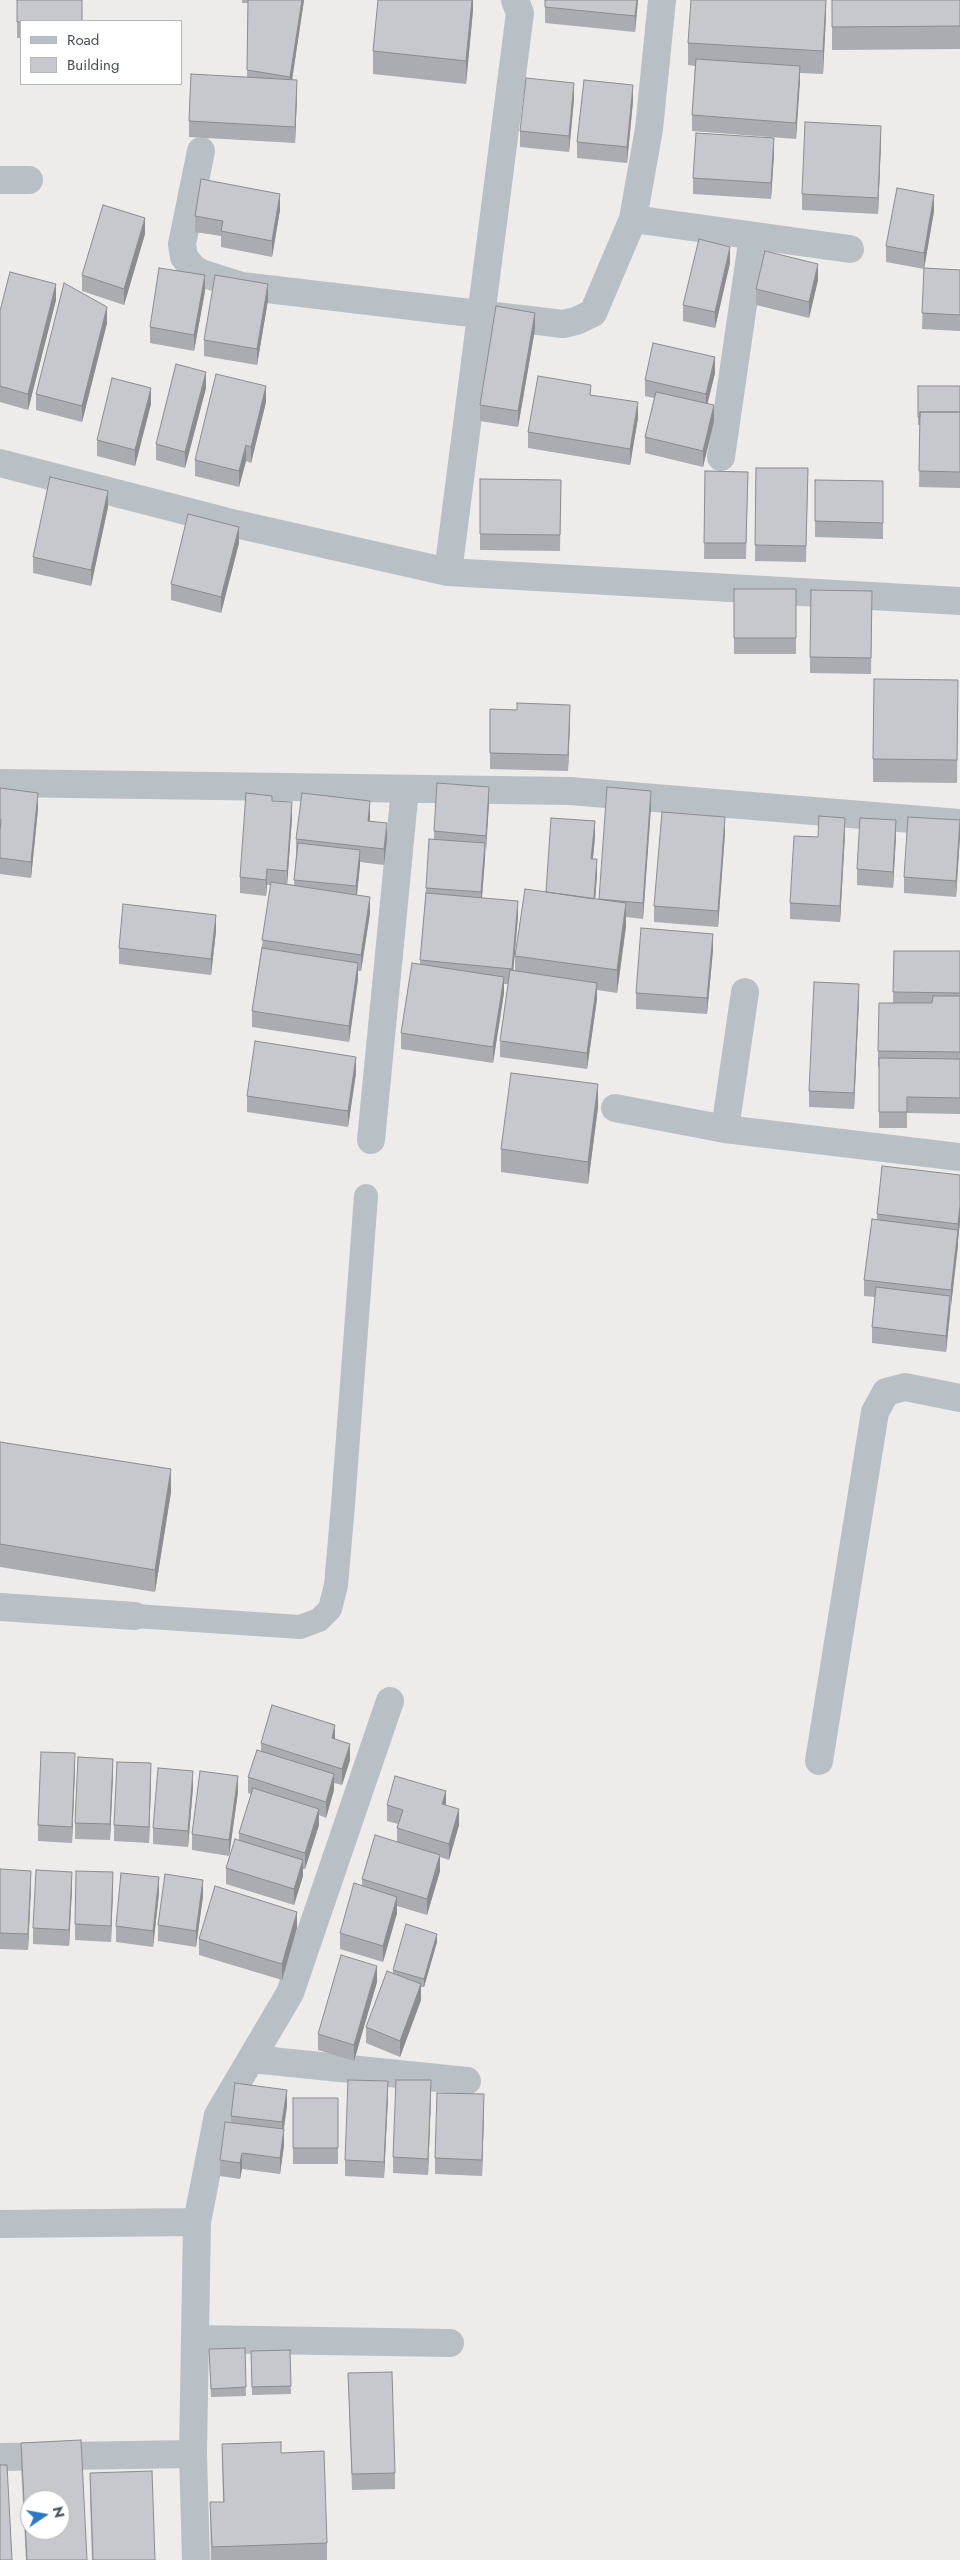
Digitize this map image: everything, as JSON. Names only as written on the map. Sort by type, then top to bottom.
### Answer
[{"type":"street","points":[[448,572],[483,315],[520,13],[515,0]]},
{"type":"street","points":[[201,151],[182,244],[184,257],[193,268],[209,276],[242,286],[563,324],[593,313],[633,219],[649,129],[662,0]]},
{"type":"street","points":[[0,180],[29,180]]},
{"type":"street","points":[[633,219],[850,249]]},
{"type":"street","points":[[720,457],[754,236]]},
{"type":"street","points":[[0,463],[236,524],[448,572],[960,601]]},
{"type":"street","points":[[0,784],[570,791],[960,823]]},
{"type":"street","points":[[371,1140],[405,789]]},
{"type":"street","points":[[725,1129],[744,992]]},
{"type":"street","points":[[615,1108],[725,1129],[960,1157]]},
{"type":"street","points":[[819,1762],[875,1412],[886,1392],[905,1388],[960,1398]]},
{"type":"street","points":[[0,1607],[135,1616]]},
{"type":"street","points":[[196,2560],[193,2454],[197,2222],[218,2115],[290,1993],[390,1701]]},
{"type":"street","points":[[252,2059],[467,2081]]},
{"type":"street","points":[[0,2224],[197,2222]]},
{"type":"street","points":[[195,2339],[450,2343]]},
{"type":"street","points":[[0,2457],[193,2454]]},
{"type":"lane","points":[[135,1616],[300,1627],[308,1626],[320,1620],[330,1609],[336,1585],[343,1514],[366,1196]]},
{"type":"building","points":[[17,0],[82,0],[82,20],[20,20],[20,22],[17,22]]},
{"type":"building","points":[[248,0],[302,0],[290,77],[247,70]]},
{"type":"building","points":[[378,0],[472,0],[466,61],[373,51]]},
{"type":"building","points":[[545,0],[637,0],[635,16],[545,7]]},
{"type":"building","points":[[691,0],[826,0],[823,51],[688,43]]},
{"type":"building","points":[[832,0],[960,0],[960,26],[832,27]]},
{"type":"building","points":[[696,59],[800,66],[796,123],[692,115]]},
{"type":"building","points":[[191,74],[297,80],[295,127],[189,121]]},
{"type":"building","points":[[526,78],[574,83],[569,136],[520,131]]},
{"type":"building","points":[[584,80],[633,85],[627,147],[577,142]]},
{"type":"building","points":[[805,122],[881,126],[878,198],[802,194]]},
{"type":"building","points":[[696,133],[774,138],[771,183],[693,178]]},
{"type":"building","points":[[201,179],[280,194],[272,241],[221,231],[223,221],[195,216]]},
{"type":"building","points":[[897,188],[934,195],[924,253],[886,246]]},
{"type":"building","points":[[103,205],[145,218],[124,289],[82,275]]},
{"type":"building","points":[[699,239],[730,247],[715,312],[683,305]]},
{"type":"building","points":[[765,251],[818,264],[809,302],[756,289]]},
{"type":"building","points":[[159,268],[205,275],[194,335],[150,327]]},
{"type":"building","points":[[924,268],[960,270],[960,315],[922,313]]},
{"type":"building","points":[[10,272],[56,284],[28,394],[0,386],[0,311]]},
{"type":"building","points":[[215,275],[268,284],[257,349],[204,340]]},
{"type":"building","points":[[64,283],[107,307],[82,406],[36,394]]},
{"type":"building","points":[[496,306],[535,313],[518,411],[480,405]]},
{"type":"building","points":[[653,343],[715,357],[706,394],[645,380]]},
{"type":"building","points":[[176,364],[206,372],[185,452],[156,444]]},
{"type":"building","points":[[216,374],[266,386],[251,447],[246,445],[239,471],[195,460]]},
{"type":"building","points":[[538,376],[591,385],[590,395],[638,402],[630,449],[528,432]]},
{"type":"building","points":[[112,378],[151,388],[135,450],[97,440]]},
{"type":"building","points":[[918,386],[960,386],[960,412],[920,412],[920,417],[918,417]]},
{"type":"building","points":[[656,392],[714,405],[703,451],[645,437]]},
{"type":"building","points":[[920,412],[960,412],[960,472],[919,471]]},
{"type":"building","points":[[756,468],[808,468],[806,546],[755,545]]},
{"type":"building","points":[[705,471],[748,472],[746,543],[704,543]]},
{"type":"building","points":[[50,477],[108,491],[91,570],[33,557]]},
{"type":"building","points":[[480,479],[561,480],[560,535],[480,534]]},
{"type":"building","points":[[815,480],[883,481],[883,523],[815,521]]},
{"type":"building","points":[[188,514],[239,527],[221,597],[171,584]]},
{"type":"building","points":[[734,589],[796,589],[796,638],[734,638]]},
{"type":"building","points":[[811,590],[872,591],[871,658],[810,657]]},
{"type":"building","points":[[874,679],[958,680],[957,760],[873,759]]},
{"type":"building","points":[[517,703],[570,705],[568,755],[490,753],[490,709],[517,710]]},
{"type":"building","points":[[437,783],[489,787],[486,836],[434,831]]},
{"type":"building","points":[[607,787],[651,791],[643,903],[599,899]]},
{"type":"building","points":[[0,788],[38,793],[31,862],[0,858]]},
{"type":"building","points":[[246,793],[272,796],[272,801],[292,802],[287,871],[267,869],[266,880],[240,877]]},
{"type":"building","points":[[302,793],[370,801],[368,821],[387,823],[384,849],[296,839]]},
{"type":"building","points":[[662,812],[725,817],[718,911],[654,906]]},
{"type":"building","points":[[819,816],[845,818],[840,906],[790,903],[794,836],[818,837]]},
{"type":"building","points":[[908,817],[960,820],[956,881],[904,877]]},
{"type":"building","points":[[551,818],[595,821],[591,859],[597,859],[594,899],[546,892]]},
{"type":"building","points":[[860,818],[896,820],[893,872],[857,869]]},
{"type":"building","points":[[429,839],[485,843],[481,892],[426,888]]},
{"type":"building","points":[[298,843],[360,850],[356,886],[294,880]]},
{"type":"building","points":[[271,882],[370,897],[361,955],[262,940]]},
{"type":"building","points":[[525,889],[626,903],[617,970],[515,956]]},
{"type":"building","points":[[426,893],[518,901],[512,969],[420,960]]},
{"type":"building","points":[[123,904],[216,915],[211,959],[119,948]]},
{"type":"building","points":[[641,928],[713,934],[707,998],[636,993]]},
{"type":"building","points":[[262,948],[358,963],[349,1026],[252,1011]]},
{"type":"building","points":[[894,951],[960,951],[960,993],[893,992]]},
{"type":"building","points":[[412,963],[504,977],[493,1047],[401,1033]]},
{"type":"building","points":[[510,970],[597,983],[587,1053],[500,1041]]},
{"type":"building","points":[[814,982],[859,984],[854,1093],[809,1091]]},
{"type":"building","points":[[933,996],[960,996],[960,1052],[878,1051],[879,1003],[932,1003]]},
{"type":"building","points":[[255,1041],[356,1057],[348,1111],[247,1096]]},
{"type":"building","points":[[879,1058],[960,1059],[960,1098],[907,1097],[907,1112],[879,1112]]},
{"type":"building","points":[[511,1073],[598,1084],[588,1162],[501,1149]]},
{"type":"building","points":[[882,1166],[960,1175],[958,1224],[877,1214]]},
{"type":"building","points":[[872,1219],[958,1230],[951,1290],[864,1280]]},
{"type":"building","points":[[876,1287],[950,1296],[946,1336],[872,1327]]},
{"type":"building","points":[[0,1442],[171,1469],[155,1570],[0,1544]]},
{"type":"building","points":[[272,1705],[335,1725],[332,1738],[350,1744],[342,1769],[261,1743]]},
{"type":"building","points":[[257,1750],[334,1774],[326,1802],[248,1777]]},
{"type":"building","points":[[41,1752],[75,1753],[72,1827],[38,1825]]},
{"type":"building","points":[[78,1757],[113,1759],[110,1824],[75,1823]]},
{"type":"building","points":[[117,1762],[151,1763],[149,1827],[114,1825]]},
{"type":"building","points":[[158,1768],[193,1771],[188,1831],[153,1828]]},
{"type":"building","points":[[200,1771],[238,1776],[229,1840],[192,1834]]},
{"type":"building","points":[[395,1776],[446,1791],[442,1804],[459,1809],[449,1844],[397,1828],[403,1810],[387,1805]]},
{"type":"building","points":[[253,1788],[319,1809],[305,1853],[239,1833]]},
{"type":"building","points":[[375,1835],[440,1855],[427,1899],[362,1879]]},
{"type":"building","points":[[235,1839],[303,1860],[294,1889],[226,1868]]},
{"type":"building","points":[[0,1869],[31,1871],[28,1934],[0,1933]]},
{"type":"building","points":[[36,1870],[72,1872],[69,1930],[33,1928]]},
{"type":"building","points":[[76,1871],[113,1872],[111,1926],[75,1924]]},
{"type":"building","points":[[121,1873],[159,1877],[153,1931],[116,1926]]},
{"type":"building","points":[[165,1874],[203,1880],[196,1931],[158,1925]]},
{"type":"building","points":[[354,1883],[397,1897],[383,1946],[340,1933]]},
{"type":"building","points":[[215,1886],[297,1912],[282,1964],[199,1939]]},
{"type":"building","points":[[406,1924],[437,1934],[424,1979],[393,1970]]},
{"type":"building","points":[[341,1955],[377,1966],[354,2045],[318,2034]]},
{"type":"building","points":[[387,1971],[421,1984],[400,2041],[366,2027]]},
{"type":"building","points":[[348,2080],[388,2081],[384,2162],[345,2160]]},
{"type":"building","points":[[396,2080],[431,2080],[428,2159],[393,2157]]},
{"type":"building","points":[[235,2083],[287,2090],[282,2122],[231,2116]]},
{"type":"building","points":[[437,2093],[484,2094],[482,2160],[435,2158]]},
{"type":"building","points":[[293,2098],[338,2098],[338,2148],[293,2148]]},
{"type":"building","points":[[225,2122],[284,2129],[280,2158],[242,2153],[240,2163],[220,2160]]},
{"type":"building","points":[[245,2348],[246,2387],[211,2389],[209,2349]]},
{"type":"building","points":[[290,2350],[291,2386],[252,2387],[251,2351]]},
{"type":"building","points":[[392,2372],[395,2473],[352,2474],[348,2373]]},
{"type":"building","points":[[81,2440],[87,2560],[27,2560],[26,2540],[70,2540],[70,2490],[23,2490],[21,2443]]},
{"type":"building","points":[[281,2442],[281,2453],[324,2451],[327,2543],[212,2547],[210,2502],[224,2502],[222,2444]]},
{"type":"building","points":[[0,2465],[7,2465],[12,2560],[0,2560]]},
{"type":"building","points":[[152,2471],[155,2560],[93,2560],[90,2473]]}]
